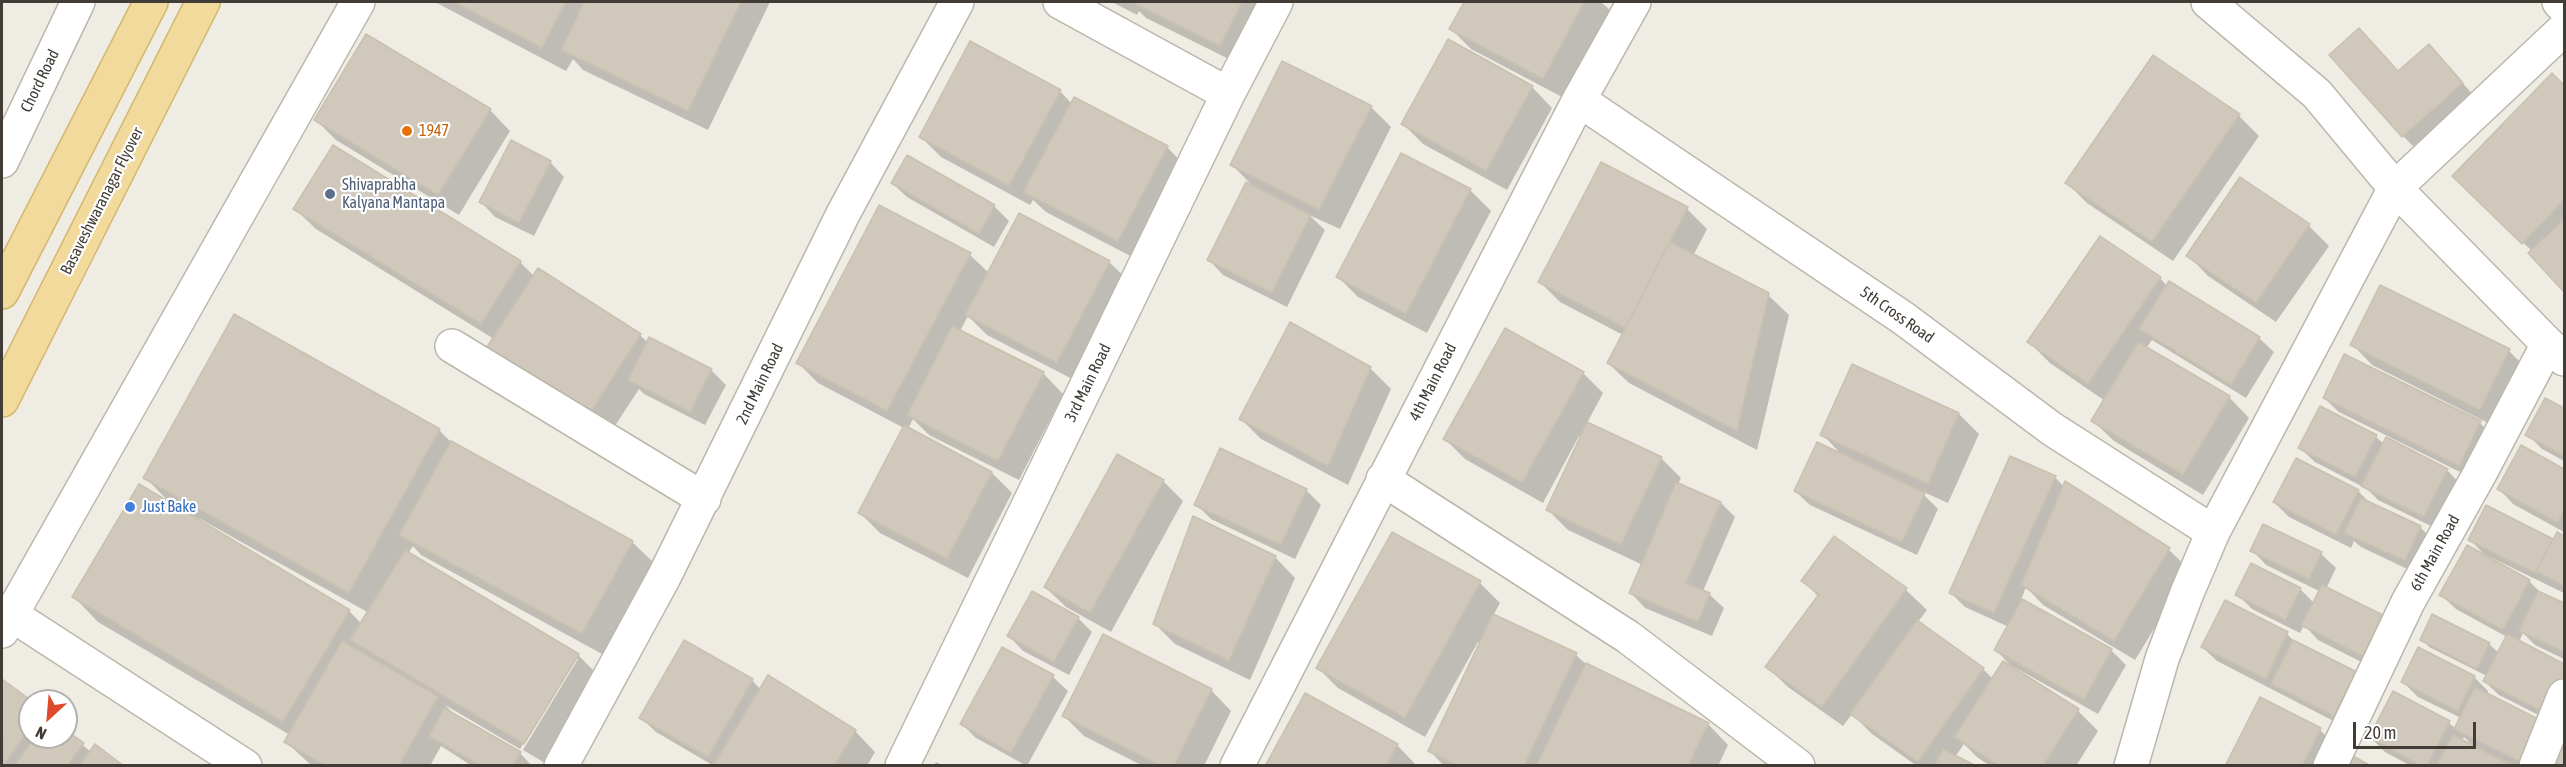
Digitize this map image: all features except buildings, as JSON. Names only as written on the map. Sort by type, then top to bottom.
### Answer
[{"type":"main road","points":[[2,292],[151,2]]},
{"type":"main road","name":"Basaveshwaranagar Flyover","points":[[2,400],[203,2]]},
{"type":"street","name":"Chord Road","points":[[2,161],[78,2]]},
{"type":"street","points":[[245,765],[7,623],[358,2]]},
{"type":"street","name":"2nd Main Road","points":[[561,765],[664,577],[843,214],[957,2]]},
{"type":"street","points":[[1060,2],[1228,94]]},
{"type":"street","name":"3rd Main Road","points":[[902,765],[1228,94],[1276,2]]},
{"type":"street","name":"4th Main Road","points":[[1237,765],[1579,100],[1634,2]]},
{"type":"street","points":[[2208,2],[2317,94],[2394,188],[2556,351]]},
{"type":"street","points":[[2559,2],[2565,7]]},
{"type":"street","points":[[2133,765],[2162,659],[2213,532],[2394,188],[2565,29]]},
{"type":"street","name":"5th Cross Road","points":[[1579,100],[1903,318],[2052,429],[2213,532]]},
{"type":"street","points":[[452,346],[704,498]]},
{"type":"street","name":"6th Main Road","points":[[2330,765],[2408,602],[2479,475],[2556,351]]},
{"type":"street","points":[[1383,479],[1628,637],[1798,765]]},
{"type":"street","points":[[2536,765],[2565,696]]},
{"type":"place","name":"1947","points":[[407,131]]},
{"type":"place","name":"Shivaprabha Kalyana Mantapa","points":[[330,194]]},
{"type":"place","name":"Just Bake","points":[[130,507]]}]
